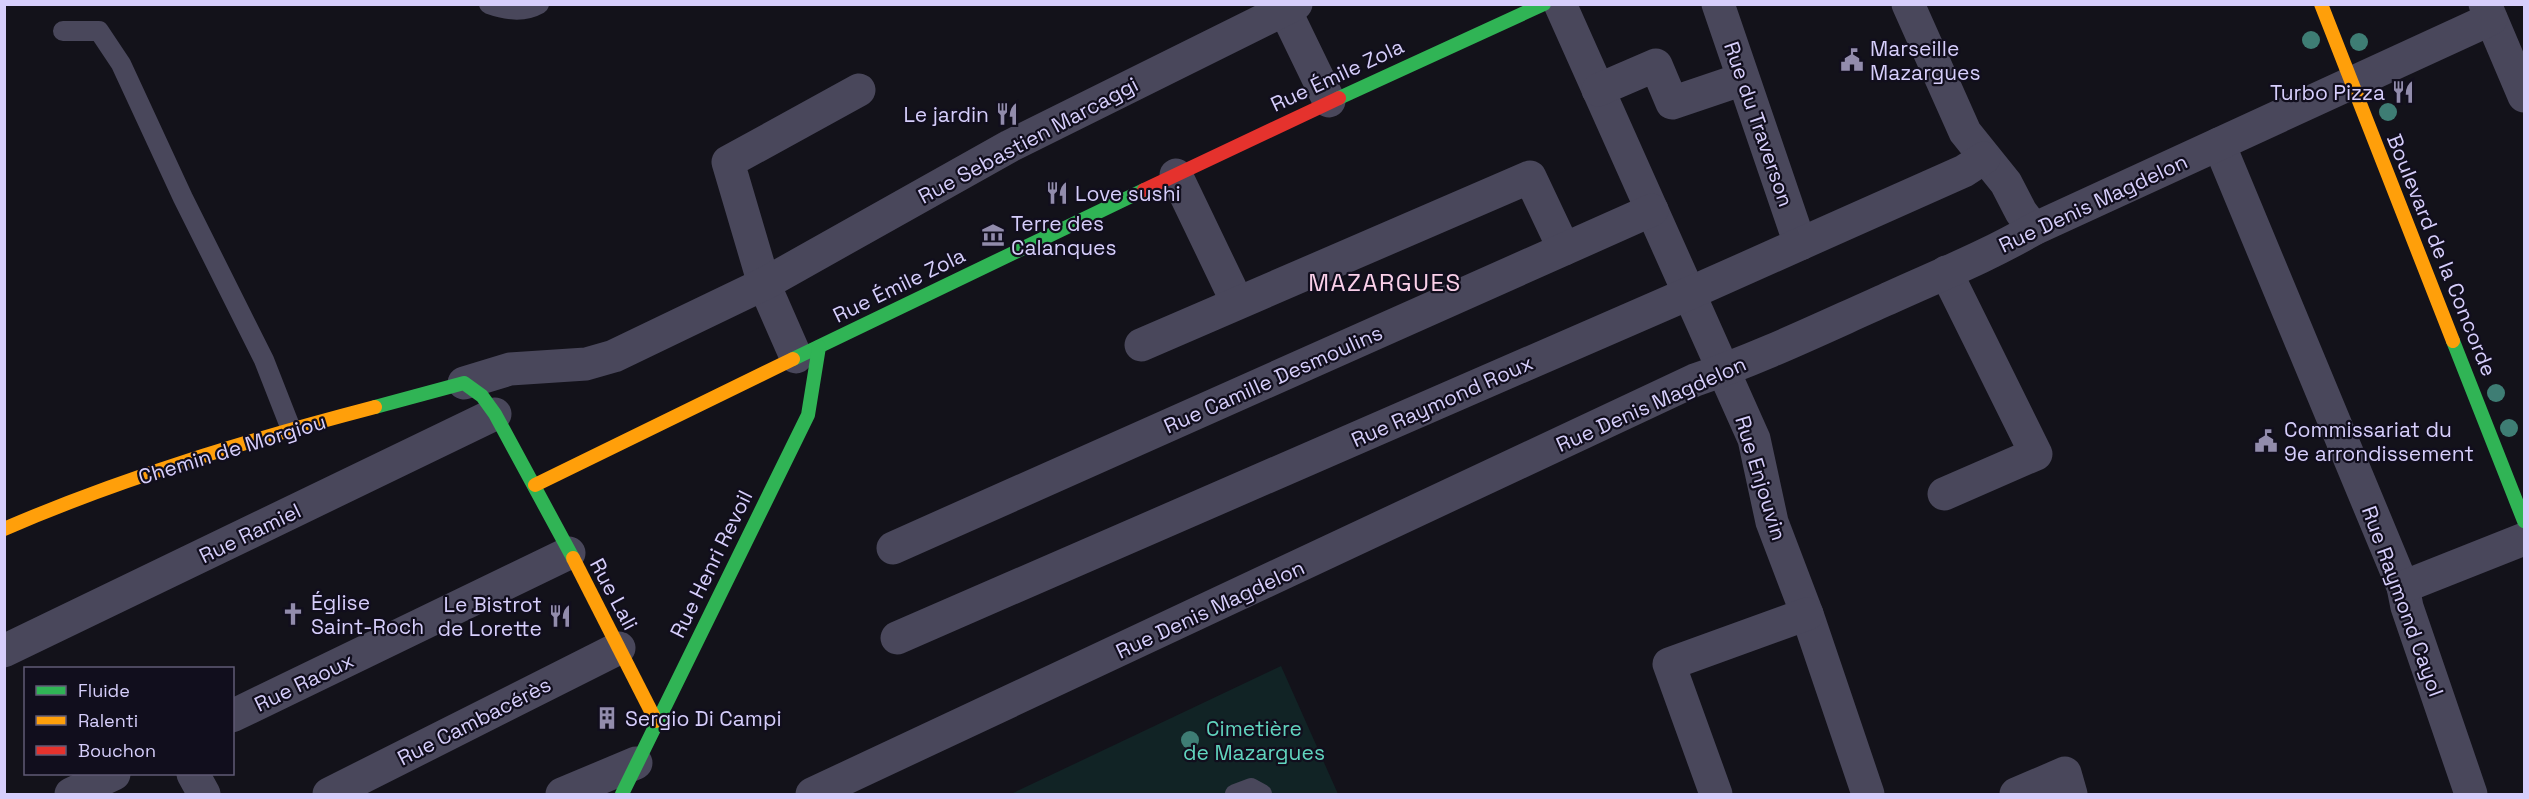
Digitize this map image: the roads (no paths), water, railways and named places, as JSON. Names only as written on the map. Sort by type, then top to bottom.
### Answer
[{"type":"street","name":"Rue Émile Zola","points":[[535,485],[1329,101],[1544,4]]},
{"type":"street","name":"Rue Enjouvin","points":[[1560,4],[1754,439],[1772,522],[1807,614],[1868,795]]},
{"type":"street","name":"Rue du Traverson","points":[[1718,4],[1800,244]]},
{"type":"street","points":[[1908,4],[1965,132],[2006,183],[2021,212],[2034,229]]},
{"type":"street","name":"Boulevard de la Concorde","points":[[2321,4],[2524,520]]},
{"type":"street","points":[[1287,6],[1329,101]]},
{"type":"street","name":"Rue Sebastien Marcaggi","points":[[764,284],[1010,146],[1287,6]]},
{"type":"street","points":[[2488,12],[2524,96]]},
{"type":"street","name":"Rue Denis Magdelon","points":[[812,795],[1695,380],[1745,363],[2352,83],[2488,12]]},
{"type":"street","points":[[1598,90],[1656,65],[1672,103],[1743,79]]},
{"type":"street","points":[[807,352],[764,284],[728,162],[859,90]]},
{"type":"street","name":"Rue Raymond Cayol","points":[[2219,144],[2403,587],[2407,607],[2471,795]]},
{"type":"street","name":"Rue Raymond Roux","points":[[897,638],[1690,293],[1964,171],[1984,158]]},
{"type":"street","points":[[1176,175],[1237,302]]},
{"type":"street","points":[[1141,345],[1530,177],[1564,249]]},
{"type":"street","name":"Rue Camille Desmoulins","points":[[893,548],[1652,210]]},
{"type":"street","points":[[1944,494],[2036,454],[1946,272]]},
{"type":"street","name":"Chemin de Morgiou","points":[[4,529],[51,508],[248,441],[510,369],[585,364],[614,356],[764,284]]},
{"type":"street","name":"Rue Henri Revoil","points":[[622,795],[656,721],[808,415],[807,352]]},
{"type":"street","points":[[464,383],[482,396],[495,414],[535,485]]},
{"type":"street","name":"Rue Ramiel","points":[[4,651],[495,414]]},
{"type":"street","name":"Rue Lali","points":[[535,485],[656,721]]},
{"type":"street","points":[[2403,587],[2524,539]]},
{"type":"street","name":"Rue Raoux","points":[[234,715],[569,553]]},
{"type":"street","points":[[1716,795],[1669,664],[1807,614]]},
{"type":"street","name":"Rue Cambacérès","points":[[329,795],[619,648]]},
{"type":"street","points":[[562,795],[636,763]]},
{"type":"street","points":[[2016,795],[2065,773],[2071,795]]},
{"type":"street","points":[[71,795],[112,775]]},
{"type":"street","points":[[194,775],[204,795]]},
{"type":"lane","points":[[489,4],[507,10],[532,8],[539,4]]},
{"type":"lane","points":[[63,31],[99,31],[121,64],[183,198],[264,360],[291,429]]},
{"type":"lane","points":[[1235,795],[1251,788],[1262,795]]},
{"type":"place","name":"Marseille Mazargues","points":[[1852,60]]},
{"type":"place","name":"Turbo Pizza","points":[[2403,92]]},
{"type":"place","name":"Le jardin","points":[[1007,114]]},
{"type":"place","name":"Love sushi","points":[[1057,193]]},
{"type":"place","name":"Terre des Calanques","points":[[993,235]]},
{"type":"place","name":"Commissariat du 9e arrondissement","points":[[2266,441]]},
{"type":"place","name":"Église Saint-Roch","points":[[293,614]]},
{"type":"place","name":"Le Bistrot de Lorette","points":[[560,616]]},
{"type":"place","name":"Sergio Di Campi","points":[[607,718]]},
{"type":"district","name":"MAZARGUES","points":[[1385,282]]},
{"type":"park label","name":"Cimetière de Mazargues","points":[[1254,740]]}]
